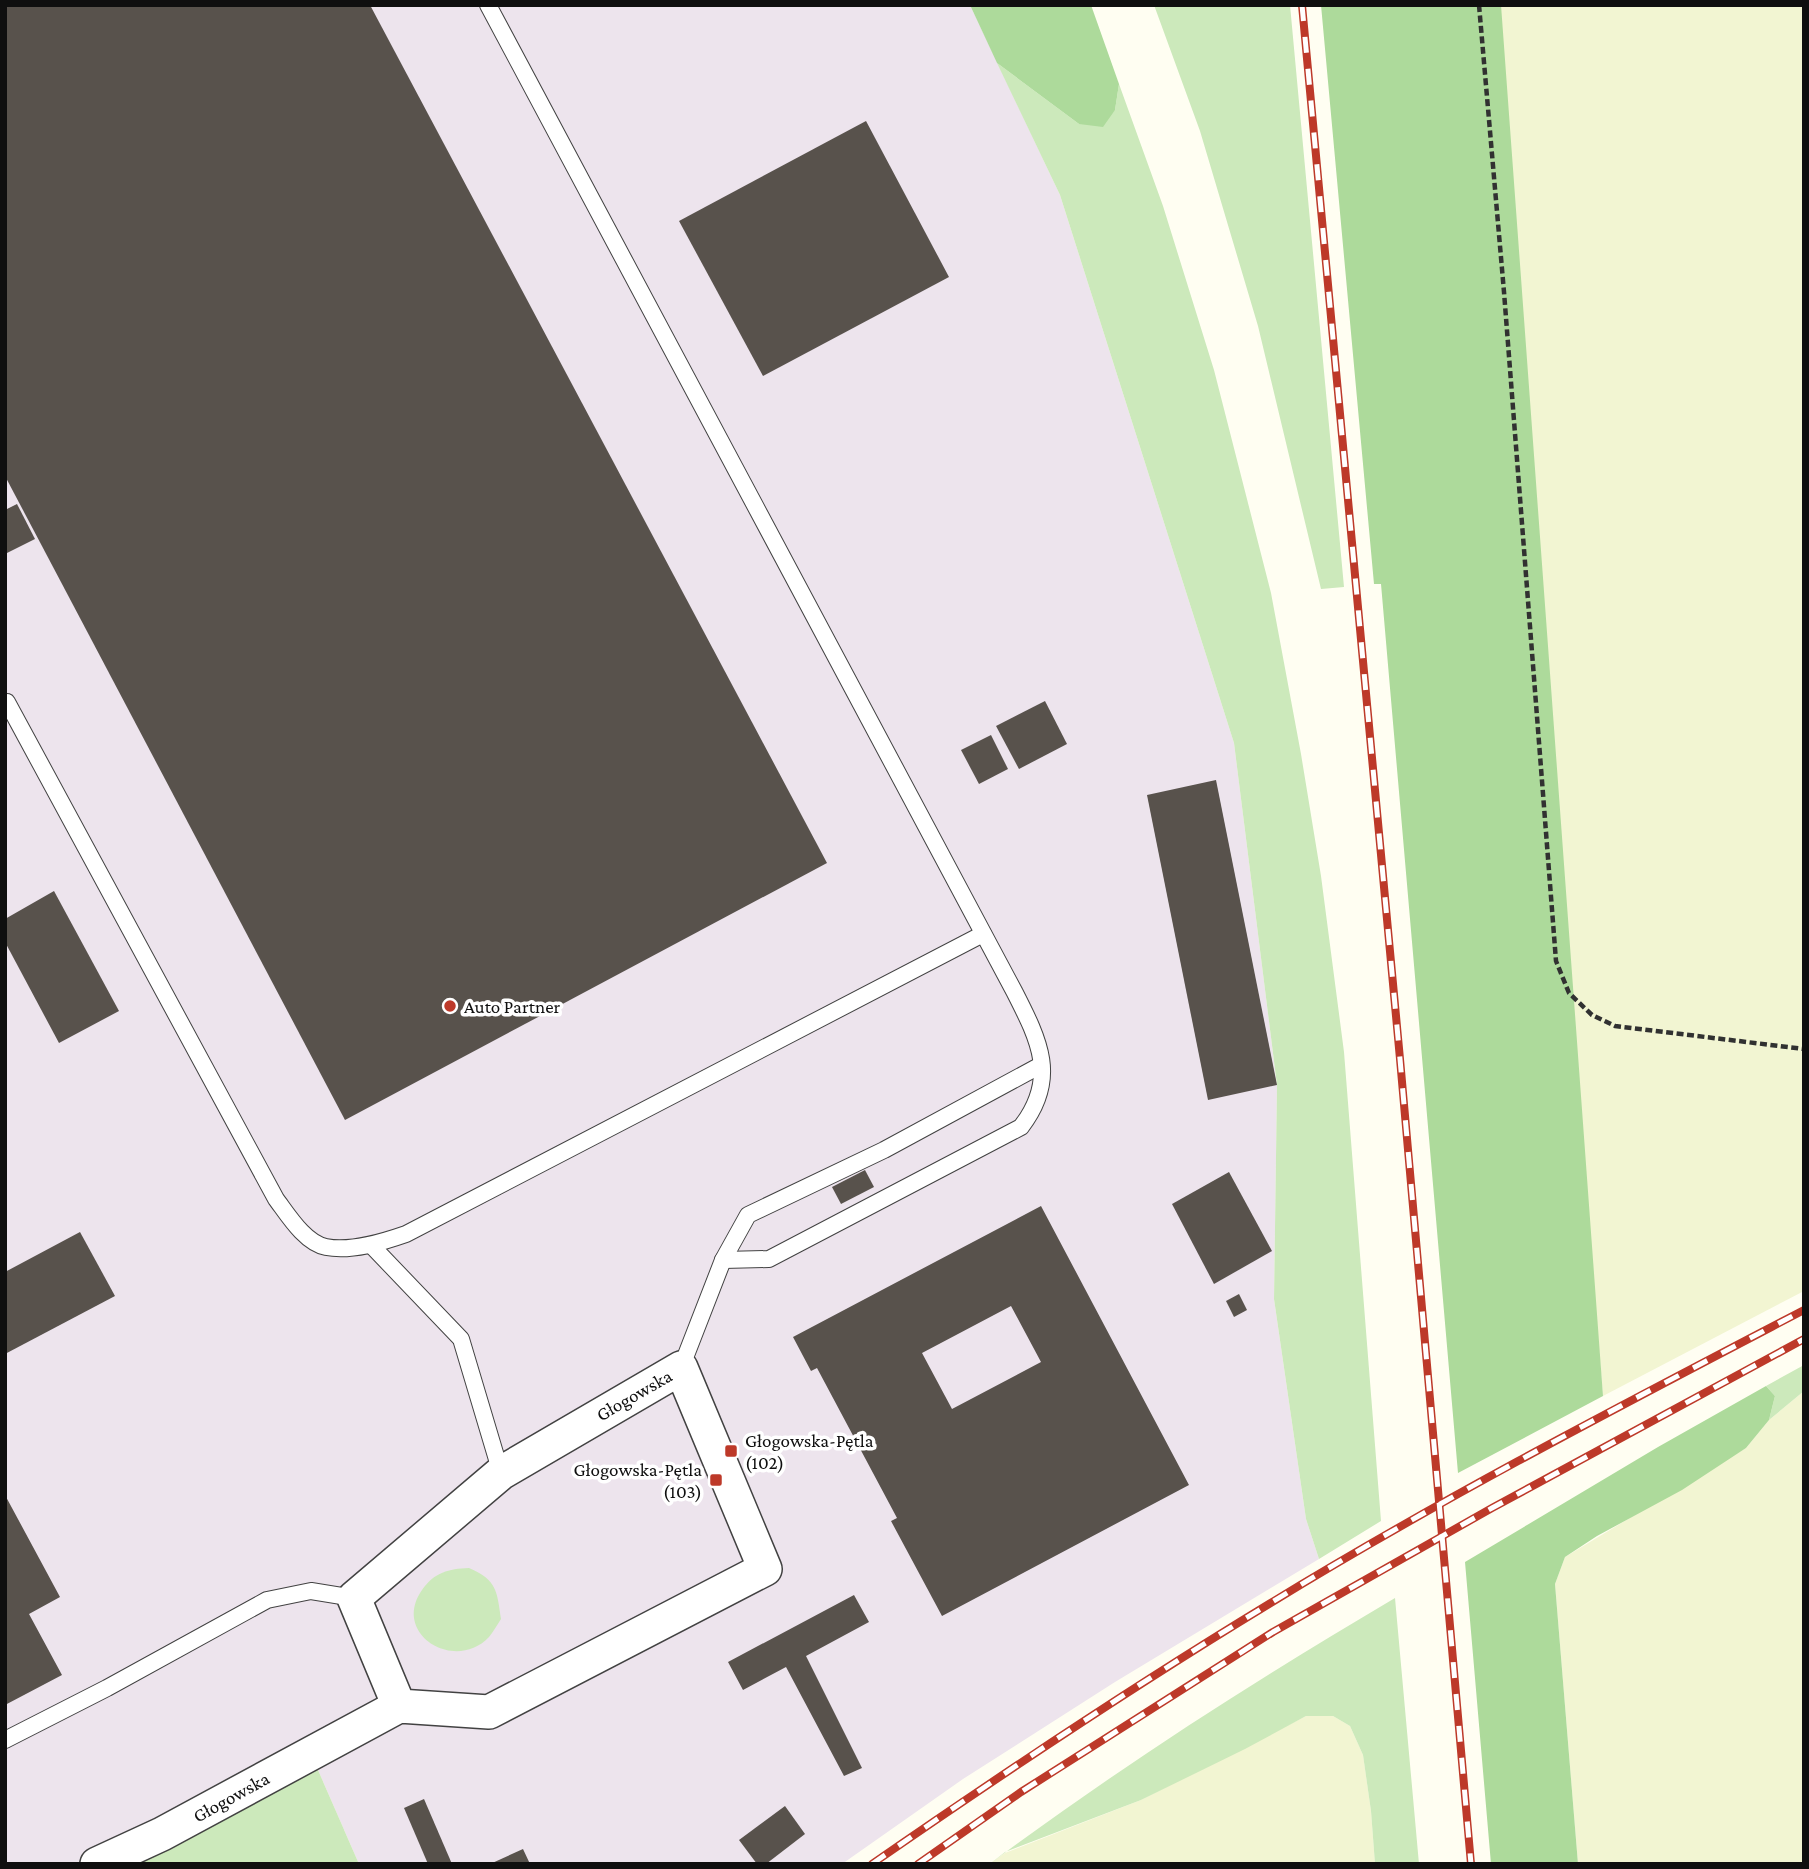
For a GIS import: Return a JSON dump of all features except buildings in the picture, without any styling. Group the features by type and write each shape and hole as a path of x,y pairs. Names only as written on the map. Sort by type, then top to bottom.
{"street":[{"name":"Głogowska","path":"97,1864 162,1835 398,1706 489,1712 765,1569 681,1368 501,1473 354,1598"},
{"path":"354,1598 398,1706"}],"lane":[{"path":"488,5 1033,1028 1040,1049 1041,1089 1038,1101 1021,1127 769,1259 723,1260"},
{"path":"7,702 276,1199 306,1236 325,1248 372,1246 406,1234 983,934"},
{"path":"681,1368 723,1260 748,1215 884,1150 1041,1065"},
{"path":"372,1246 461,1339 501,1473"},
{"path":"5,1740 107,1688 267,1600 311,1591 354,1598"}],"path":[{"path":"1479,5 1556,961 1569,993 1592,1015 1615,1026 1804,1049"}],"shaded area":[{"path":"5,5 970,5 1060,195 1234,743 1277,1085 1274,1299 1306,1519 1319,1559 1115,1682 963,1779 842,1864 359,1864 311,1754 97,1864 5,1864"}],"green space":[{"path":"970,5 1091,5 1119,84 1115,110 1103,127 1079,124 997,63"},
{"path":"1154,5 1290,5 1344,587 1321,589 1258,326 1200,131"},
{"path":"1321,5 1501,5 1603,1396 1458,1473 1381,584 1374,584"},
{"path":"1498,5 1804,5 1804,1291 1603,1396 1569,993"},
{"path":"997,63 1079,124 1115,110 1119,84 1163,206 1214,370 1271,593 1321,876 1344,1052 1381,1521 1319,1559 1306,1519 1274,1299 1277,1085 1234,743 1060,195"},
{"path":"1804,1365 1804,1391 1769,1420 1775,1396 1766,1386"},
{"path":"1766,1386 1775,1396 1769,1420 1746,1448 1682,1490 1597,1536 1565,1557 1555,1584 1578,1864 1491,1864 1465,1562"},
{"path":"1804,1391 1804,1864 1578,1864 1555,1584 1565,1557 1746,1448 1769,1420"},
{"path":"469,1568 485,1577 494,1588 501,1619 489,1637 475,1647 460,1651 445,1650 431,1644 421,1634 415,1621 415,1606 422,1590 437,1575"},
{"path":"1395,1598 1419,1864 1375,1864 1363,1755 1350,1726 1333,1716 1306,1716 1141,1800 1007,1851 1189,1725"},
{"path":"1306,1716 1333,1716 1350,1726 1363,1755 1375,1864 989,1864 1005,1853 1141,1800"},
{"path":"311,1754 359,1864 97,1864"}],"railway":[{"path":"1302,5 1400,1059 1471,1864"},
{"path":"872,1864 1118,1699 1334,1565 1534,1452 1804,1310"},
{"path":"918,1864 1021,1792 1273,1632 1492,1508 1804,1339"}],"place":[{"name":"Auto Partner","path":"450,1006"},
{"name":"Głogowska-Pętla (102)","path":"731,1451"},
{"name":"Głogowska-Pętla (103)","path":"716,1480"}]}
